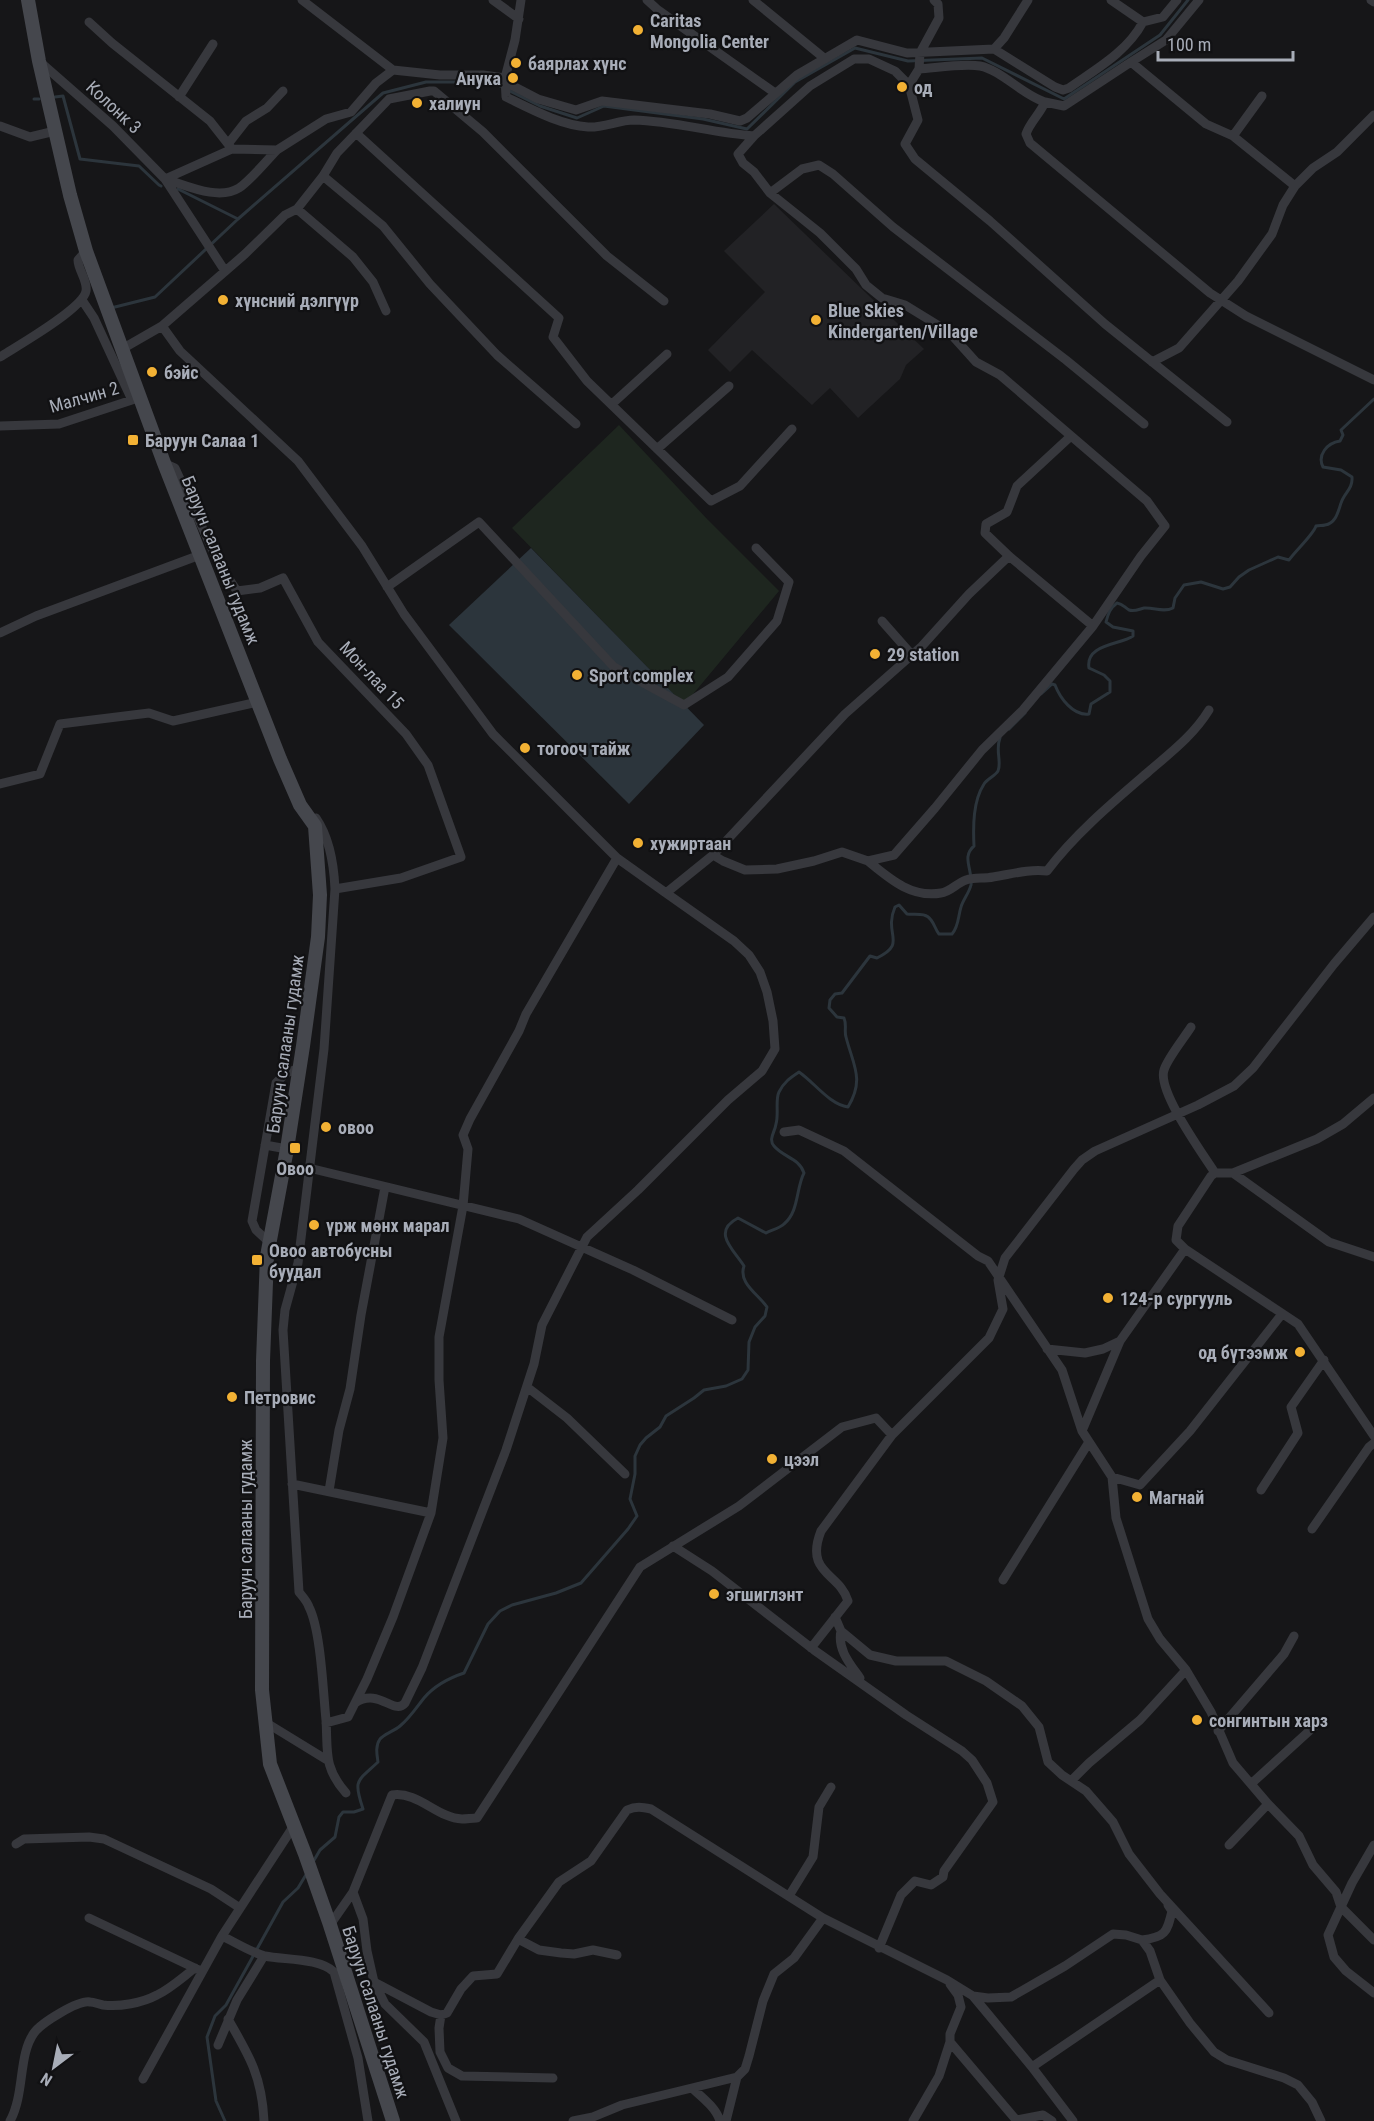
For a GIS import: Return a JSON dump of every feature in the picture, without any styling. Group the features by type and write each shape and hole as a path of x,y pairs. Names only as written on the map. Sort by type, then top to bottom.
{"main road":[{"name":"Баруун салааны гудамж","path":"28,0 55,131 86,251 122,349 137,399 290,782 300,805 315,826 320,895 318,937 300,1068 267,1256 263,1361 262,1690 270,1764 330,1925 393,2121"}],"street":[{"path":"302,0 393,70 440,75 483,75 505,85 513,86 538,99 576,110 602,101 710,114 740,121 747,118 775,93 824,58 857,40 907,53 919,61 981,66 1019,86 1033,98 1064,106 1166,40 1199,0"},
{"path":"493,0 519,19"},
{"path":"521,0 505,85 506,97 546,116 590,127 634,120 685,126 722,134 754,136"},
{"path":"647,0 775,93"},
{"path":"753,0 824,58"},
{"path":"909,85 939,18 938,4 934,0"},
{"path":"919,61 994,49 1005,39 1028,0"},
{"path":"1111,0 1143,22"},
{"path":"994,49 1063,90 1070,88 1118,53 1135,37 1143,22 1163,17 1177,0"},
{"path":"89,22 210,121 230,147"},
{"path":"179,97 213,44"},
{"path":"868,861 894,855 982,750 1023,710 1093,626 1141,556 1165,526 1147,501 1000,375 976,362 949,332 905,305 882,298 866,285 856,269 820,233 770,193 755,173 743,163 738,154 754,136 810,86 855,59 869,59 896,71 909,85 918,120 905,144 915,159 990,221 1105,324 1227,422"},
{"name":"Колонк 3","path":"39,61 112,126 165,179 225,271"},
{"path":"1131,62 1206,124 1233,136 1295,186"},
{"path":"165,179 212,192 239,188 277,150 327,119 351,112 376,82 393,70"},
{"path":"230,147 246,121 267,108 283,91"},
{"path":"122,349 162,326 285,216 297,209 323,176 337,153 389,99 434,91 483,132 607,256 664,301"},
{"path":"1233,136 1262,96"},
{"path":"1045,102 1042,110 1029,125 1026,134 1030,143 1210,293 1246,316 1374,380"},
{"path":"1152,362 1179,348 1222,300 1272,234 1283,205 1295,186 1313,168 1337,152 1374,115"},
{"path":"0,126 30,137 55,131"},
{"path":"356,133 559,318 553,337 587,381 711,501 740,486 792,429"},
{"path":"165,179 230,147 277,150"},
{"path":"770,193 802,169 819,165 833,174 893,227 1066,360 1144,424"},
{"path":"323,176 382,226 430,284 497,355 576,424"},
{"path":"297,209 353,257 373,282 386,311"},
{"path":"0,357 82,300 86,288 78,260 86,251"},
{"path":"82,300 137,399"},
{"path":"162,326 180,351 298,461 362,546 404,614 493,734 617,858 734,941 749,955 760,972 773,1021 775,1049 762,1071 728,1100 638,1190 587,1237 542,1325 527,1387 506,1450 422,1668 405,1703 398,1707 374,1697 355,1703"},
{"path":"612,404 667,354"},
{"path":"657,449 729,386"},
{"name":"Малчин 2","path":"0,426 59,424 137,399"},
{"path":"1071,436 1017,486 1007,512 986,524 985,533 1008,556 1093,626"},
{"name":"Мон-лаа 15","path":"164,464 175,468 219,564 237,591 260,588 283,578 318,642 406,734 428,765 461,857 401,878 335,889"},
{"path":"387,587 479,522 614,667 684,705 728,677 777,621 789,582 756,548"},
{"path":"0,633 36,616 200,555"},
{"path":"666,893 713,855 845,714 912,655 1008,556"},
{"path":"882,621 912,655"},
{"path":"0,784 40,774 60,724 149,713 173,721 258,702"},
{"path":"713,855 746,870 777,869 842,852 868,861 906,890 942,893 965,880 1034,870 1047,871 1061,853 1127,790 1198,729 1209,710"},
{"path":"290,782 323,828 335,889 325,1039 298,1263 285,1310 283,1330 298,1592 309,1606 316,1628 326,1723 327,1760 346,1793"},
{"path":"326,1723 348,1717 355,1703 401,1597 430,1513 442,1437 439,1338 463,1206 468,1149 463,1135 532,1003 617,858"},
{"path":"811,1648 848,1601 846,1594 826,1574 819,1560 815,1545 821,1531 892,1435 989,1338 1003,1309 998,1280 1005,1258 1044,1205 1082,1160 1095,1151 1178,1115 1234,1086 1253,1068 1334,964 1374,917"},
{"path":"1191,1027 1164,1070 1163,1079 1178,1115 1215,1173"},
{"path":"270,1242 254,1227 252,1221 265,1145 276,1083 286,1073 300,1068"},
{"path":"1374,1098 1343,1124 1317,1139 1233,1173 1215,1173 1178,1226 1176,1240 1185,1249 1298,1324 1374,1436"},
{"path":"784,1132 799,1130 844,1151 988,1261 998,1280 1062,1370 1082,1431 1112,1478 1116,1518 1148,1619 1160,1639 1186,1670 1211,1712 1233,1763 1299,1836 1313,1865 1335,1892 1341,1907 1374,1940"},
{"path":"265,1145 287,1149"},
{"path":"309,1168 519,1219 583,1246 732,1320"},
{"path":"1233,1173 1329,1242 1374,1257"},
{"path":"328,1491 339,1430 350,1389 385,1187"},
{"path":"1082,1431 1120,1341 1185,1249"},
{"path":"1112,1478 1140,1485 1190,1431 1282,1314"},
{"path":"1047,1349 1085,1353 1103,1349 1120,1341"},
{"path":"1261,1490 1298,1433 1291,1407 1324,1360"},
{"path":"527,1387 567,1418 625,1474"},
{"path":"330,1925 353,1892 392,1795 410,1796 461,1819 477,1818 640,1567 739,1506 842,1427 876,1418 892,1435"},
{"path":"1003,1580 1089,1442"},
{"path":"1312,1529 1374,1443"},
{"path":"292,1484 430,1513"},
{"path":"673,1546 712,1571 811,1648 967,1755 987,1782 993,1802 944,1871 943,1877 931,1885 915,1881 906,1888 879,1948"},
{"path":"835,1617 841,1631 870,1655 896,1661 946,1661 986,1681 1022,1706 1039,1727 1048,1762 1062,1775 1086,1791 1113,1822 1129,1854 1172,1911 1168,1928 1159,1938 1142,1940 1113,1934 1065,1966 1011,1997 973,1996"},
{"path":"841,1631 839,1640 845,1656 863,1683"},
{"path":"1218,1731 1284,1654 1294,1636"},
{"path":"1072,1780 1140,1720 1186,1670"},
{"path":"265,1722 327,1760"},
{"path":"1252,1783 1318,1723"},
{"path":"789,1896 813,1857 819,1807 831,1787"},
{"path":"1229,1845 1268,1804"},
{"path":"374,1982 441,2015 447,2013 461,1989 473,1976 497,1974 518,1939 559,1882 591,1861 627,1810 634,1807 651,1809 823,1918 947,1980 973,1996 1073,2121"},
{"path":"143,2079 198,1970 293,1827"},
{"path":"16,1844 24,1839 81,1837 104,1839 212,1889 240,1908"},
{"path":"1374,1845 1328,1935 1334,1957 1374,1993"},
{"path":"353,1892 363,1919 374,1982 385,2004 424,2042 457,2120"},
{"path":"1160,1894 1269,2013"},
{"path":"89,1918 198,1970"},
{"path":"726,2121 737,2077 745,2068 763,2001 774,1974 794,1958 823,1918"},
{"path":"222,1936 264,1956 316,1963 329,1967 334,1972 358,2058 368,2121"},
{"path":"518,1939 539,1950 573,1954 593,1950 617,1954"},
{"path":"1142,1940 1150,1952 1160,1980 1190,2023 1214,2052 1227,2060 1284,2078 1298,2085 1312,2102 1321,2121"},
{"path":"218,2045 237,2000 264,1956"},
{"path":"10,2121 17,2107 27,2050 33,2034 40,2026 80,2003 90,2001 100,2005 116,2006 158,1995 198,1970"},
{"path":"913,2121 939,2076 950,2042 950,2034 961,2007 958,1995 947,1980"},
{"path":"1032,2067 1160,1980"},
{"path":"441,2015 440,2052 448,2068 462,2076 553,2078"},
{"path":"228,2019 257,2074 264,2121"},
{"path":"950,2042 1017,2121 1042,2115 1052,2121"},
{"path":"573,2121 737,2077"},
{"path":"693,2089 709,2104 720,2121"},
{"path":"615,2108 615,2121"}],"shaded area":[{"name":"Blue Skies Kindergarten/Village","path":"774,204 924,349 906,365 900,379 858,418 830,388 812,405 752,350 730,372 708,350 765,292 724,251"},
{"path":"619,425 708,520 779,591 684,705 512,528"},
{"name":"Sport complex","path":"531,548 704,725 629,804 449,625"}],"waterway":[{"path":"111,308 155,297 238,219 383,93 426,82 476,82 498,85 540,106 577,118 604,106 703,119 747,129 795,82 855,48 908,61 982,58 1064,99 1160,35 1188,0"},
{"path":"55,97 63,96 80,159 139,166 161,186"},
{"path":"34,99 39,99"},
{"path":"178,189 238,219"},
{"path":"1041,694 1052,684 1055,685 1060,695 1073,709 1089,714 1091,704 1110,692 1110,681 1104,675 1089,668 1092,654 1105,646 1133,636 1133,631 1113,627 1106,622 1110,611 1117,603 1131,611 1144,608 1162,610 1173,608 1175,598 1184,585 1201,582 1223,589 1230,587 1249,570 1278,557 1289,560 1312,534 1316,526 1332,522 1351,485 1352,477 1341,470 1323,467 1322,454 1331,444 1340,441 1343,435 1341,430 1374,399"},
{"path":"1009,729 1025,713"},
{"path":"313,1862 320,1850 335,1837 339,1817 343,1812 363,1809 358,1786 361,1778 378,1762 377,1748 380,1739 404,1723 433,1689 464,1673 488,1624 500,1611 581,1583 628,1529 637,1516 630,1499 635,1474 635,1456 646,1438 660,1427 666,1416 704,1390 726,1386 742,1379 748,1370 749,1342 755,1327 765,1316 767,1307 746,1283 744,1266 725,1235 730,1223 738,1218 766,1233 784,1224 795,1207 804,1173 795,1161 778,1150 772,1143 777,1120 779,1092 788,1080 799,1072 828,1098 848,1107 856,1088 856,1072 845,1035 844,1018 837,1017 829,1008 830,1000 835,994 842,993 870,956 877,958 891,948 893,943 891,925 895,907 899,905 907,914 929,917 939,934 952,934 954,931 962,904 971,885 968,855 974,846 976,806 984,784 998,771 1000,738"},
{"path":"225,2121 216,2101 207,2037 215,2016 226,2005 283,1902 298,1888 307,1873"}],"place":[{"name":"Caritas Mongolia Center","path":"638,30"},
{"name":"баярлах хүнс","path":"516,63"},
{"name":"Анука","path":"513,78"},
{"name":"од","path":"902,87"},
{"name":"халиун","path":"417,103"},
{"name":"хүнсний дэлгүүр","path":"223,300"},
{"name":"Blue Skies Kindergarten/Village","path":"816,320"},
{"name":"бэйс","path":"152,372"},
{"name":"Баруун Салаа 1","path":"133,440"},
{"name":"29 station","path":"875,654"},
{"name":"Sport complex","path":"577,675"},
{"name":"тогооч тайж","path":"525,748"},
{"name":"хужиртаан","path":"638,843"},
{"name":"овоо","path":"326,1127"},
{"name":"Овоо","path":"295,1148"},
{"name":"үрж мөнх марал","path":"314,1225"},
{"name":"Овоо автобусны буудал","path":"257,1260"},
{"name":"124-р сургууль","path":"1108,1298"},
{"name":"од бүтээмж","path":"1300,1352"},
{"name":"Петровис","path":"232,1397"},
{"name":"цээл","path":"772,1459"},
{"name":"Магнай","path":"1137,1497"},
{"name":"эгшиглэнт","path":"714,1594"},
{"name":"сонгинтын харз","path":"1197,1720"}]}
